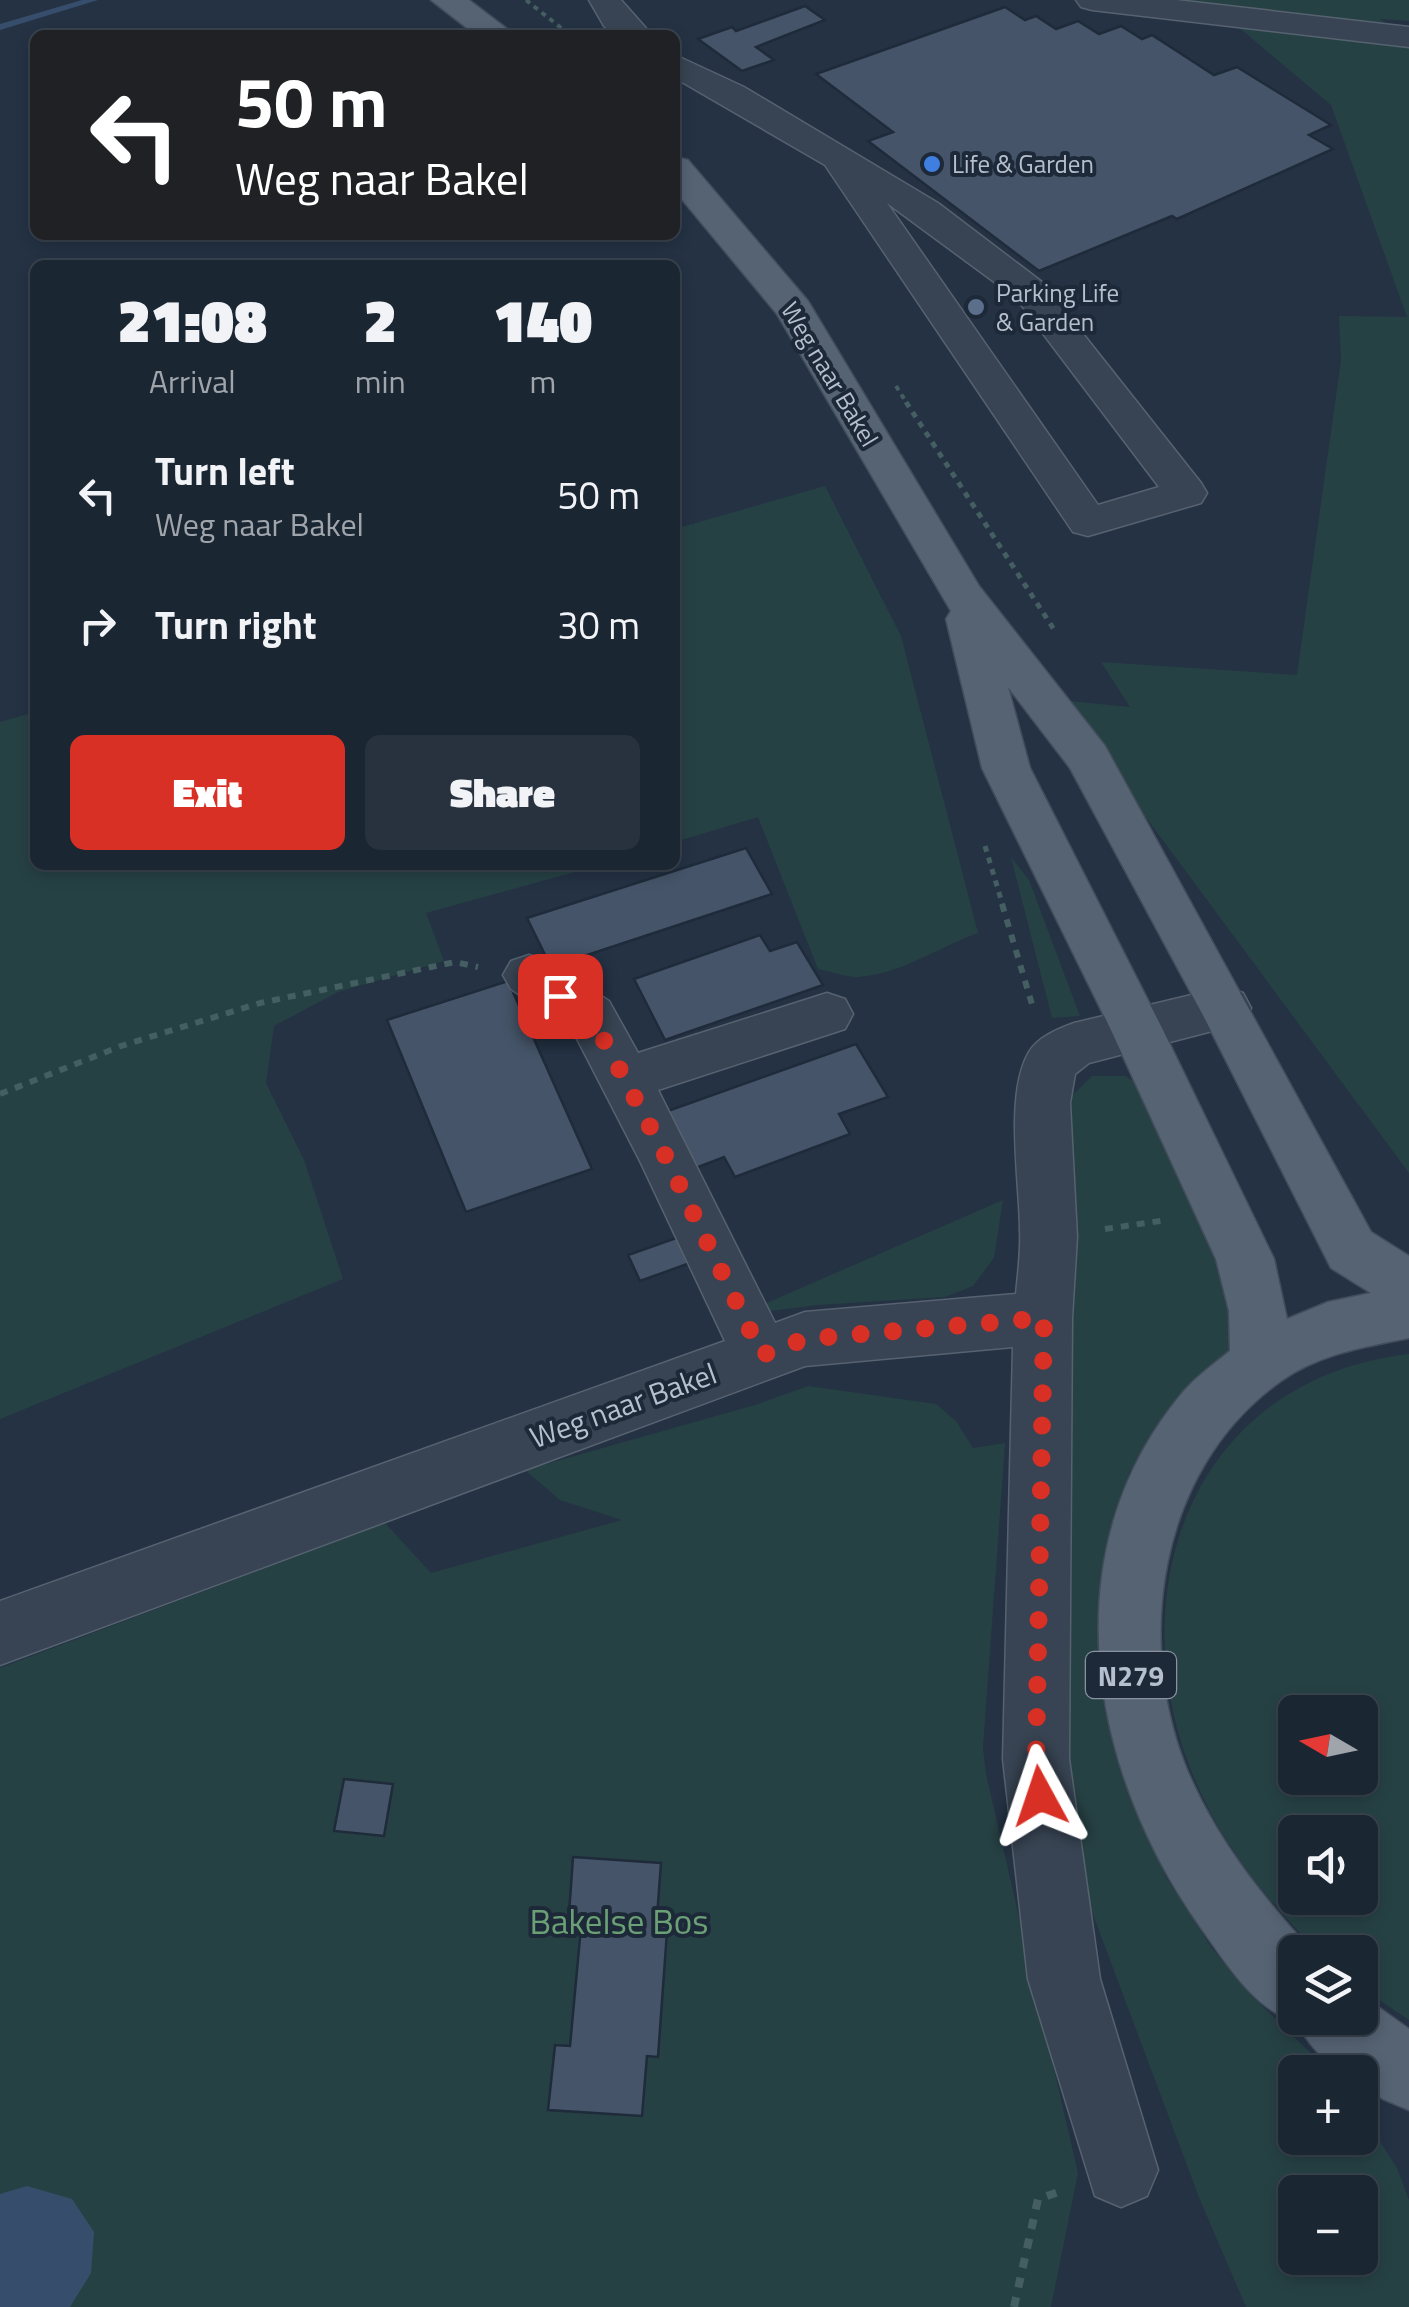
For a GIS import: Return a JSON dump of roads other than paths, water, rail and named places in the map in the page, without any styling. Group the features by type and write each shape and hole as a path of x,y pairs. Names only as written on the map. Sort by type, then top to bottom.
{"main road":[{"path":"447,0 491,30"},
{"path":"489,0 529,30"},
{"name":"Weg naar Bakel","path":"680,174 794,309 963,596 1088,758 1351,1250 1409,1287"},
{"name":"Weg naar Bakel","path":"963,596 1006,768 1245,1259 1258,1311 1260,1362"},
{"name":"N279","path":"1278,1967 1233,1918 1173,1820 1150,1762 1136,1707 1128,1643 1129,1583 1139,1530 1155,1486 1187,1431 1218,1396 1260,1362 1334,1326 1409,1312"},
{"path":"1353,2035 1405,2078"}],"street":[{"path":"605,0 616,19 629,30"},
{"path":"1092,0 1409,36"},
{"path":"680,68 836,156 925,211 1029,290 1186,493 1088,522 836,156"},
{"path":"529,975 591,1016 762,1355"},
{"path":"1121,2170 1064,1979 1036,1759 1049,1237 1043,1103 1050,1063 1074,1045 1225,1008"},
{"path":"625,1079 828,1014"},
{"name":"Weg naar Bakel","path":"0,1633 805,1339 1044,1318"}],"water":[{"path":"27,2186 72,2199 94,2232 91,2273 70,2307 0,2307 0,2194"}],"waterway":[{"path":"0,27 93,0"}],"place":[{"name":"Life & Garden","path":"932,164"},
{"name":"Parking Life & Garden","path":"976,307"}],"park label":[{"name":"Bakelse Bos","path":"619,1921"}]}
